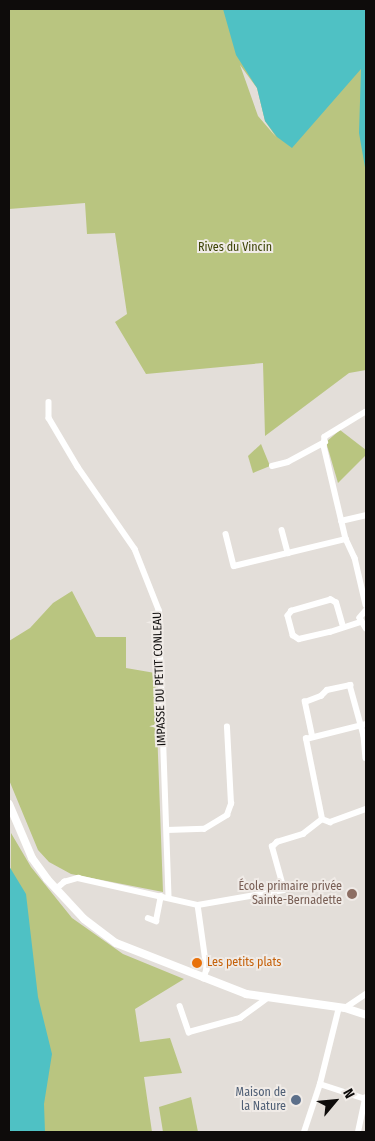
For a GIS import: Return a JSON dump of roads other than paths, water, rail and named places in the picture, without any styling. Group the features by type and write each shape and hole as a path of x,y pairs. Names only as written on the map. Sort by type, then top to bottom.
{"street":[{"name":"IMPASSE DU PETIT CONLEAU","path":"49,402 48,418 78,467 135,550 159,610 169,898"},
{"path":"366,412 326,437 325,442 346,539 355,558 366,605"},
{"path":"272,466 288,462 325,442"},
{"path":"342,521 366,515"},
{"path":"282,530 288,553"},
{"path":"226,534 234,566 346,539"},
{"path":"343,627 336,603 331,600 292,611 288,616 293,635 299,639 343,627 360,622 366,611"},
{"path":"360,622 366,628"},
{"path":"312,736 305,702 321,696 327,690 348,684 351,686 364,724 366,758"},
{"path":"322,819 306,743 312,736 364,724"},
{"path":"167,830 204,829 228,815 230,804 227,727"},
{"path":"9,804 32,858 56,889 84,919 111,940 204,979 266,999 342,1008 366,1015"},
{"path":"322,819 330,822 366,809"},
{"path":"56,889 64,882 78,878 198,905 284,890 272,847 277,842 303,834 322,819"},
{"path":"148,918 156,921 161,896"},
{"path":"198,905 207,969 204,979"},
{"path":"304,1132 342,1008 366,994"},
{"path":"180,1006 189,1032 240,1018 266,999"},
{"path":"320,1084 366,1098 358,1132"}],"water":[{"path":"223,9 366,9 366,173 359,133 361,69 292,148 277,137 265,121 257,88 236,55"},
{"path":"9,866 26,894 38,997 52,1054 44,1104 45,1132 9,1132"}],"place":[{"name":"École primaire privée Sainte-Bernadette","path":"352,894"},
{"name":"Les petits plats","path":"197,963"},
{"name":"Maison de la Nature","path":"296,1100"}],"park label":[{"name":"Rives du Vincin","path":"235,248"}]}
